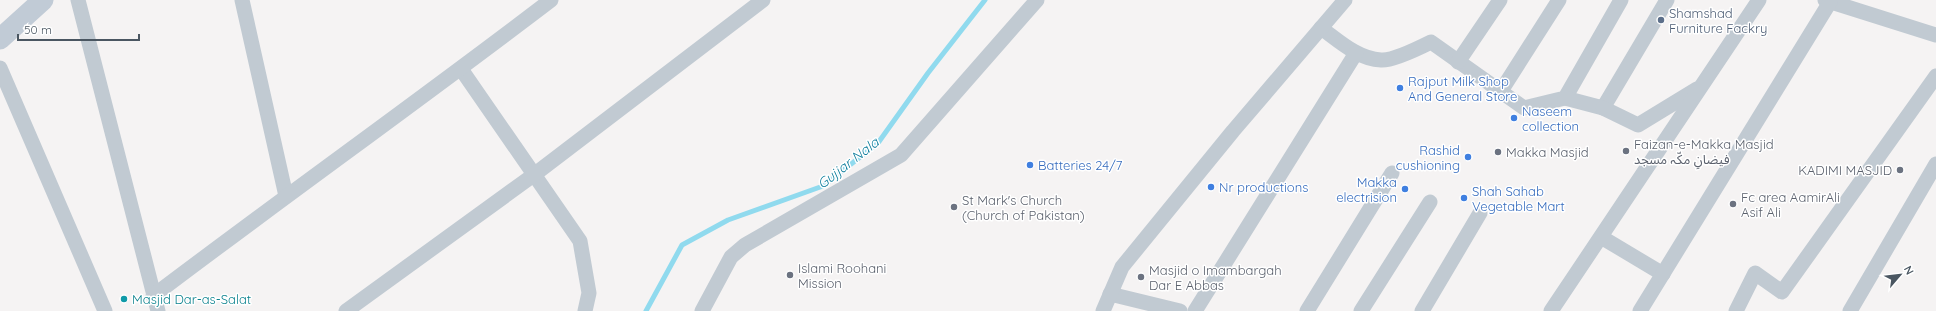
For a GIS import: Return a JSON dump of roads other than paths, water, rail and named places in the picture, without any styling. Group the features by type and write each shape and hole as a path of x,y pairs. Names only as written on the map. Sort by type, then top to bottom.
{"street":[{"path":"0,39 43,0"},
{"path":"78,0 158,311"},
{"path":"242,0 286,196"},
{"path":"153,296 286,196 461,69 551,0"},
{"path":"346,311 534,174 763,0"},
{"path":"702,311 731,257 745,245 901,156 1037,0"},
{"path":"1103,311 1122,267 1233,131 1345,0"},
{"path":"1458,62 1500,0"},
{"path":"1501,91 1560,0"},
{"path":"1565,98 1621,0"},
{"path":"1603,108 1667,0"},
{"path":"1551,311 1759,0"},
{"path":"1640,311 1828,1 1936,35"},
{"path":"1321,28 1356,53 1382,60 1411,52 1432,42 1524,108 1565,98 1603,108 1638,125 1702,86"},
{"path":"1195,311 1356,53"},
{"path":"0,68 104,311"},
{"path":"461,69 580,241 590,292 585,311"},
{"path":"1736,311 1755,273 1782,292 1936,76"},
{"path":"1850,311 1936,164"},
{"path":"1307,311 1392,173"},
{"path":"1361,311 1430,202"},
{"path":"1422,311 1480,213"},
{"path":"1601,237 1663,274"},
{"path":"1110,294 1180,311"}],"waterway":[{"name":"Gujjar Nala","path":"646,311 682,245 728,220 823,186 878,143 928,73 985,0"}],"place":[{"name":"Shamshad Furniture Fackry","path":"1661,20"},
{"name":"Rajput Milk Shop And General Store","path":"1400,88"},
{"name":"Naseem collection","path":"1514,118"},
{"name":"Faizan-e-Makka Masjid فیضانِ مکّہ مسجد","path":"1626,151"},
{"name":"Makka Masjid","path":"1498,152"},
{"name":"Rashid cushioning","path":"1468,157"},
{"name":"Batteries 24/7","path":"1030,165"},
{"name":"KADIMI MASJID","path":"1900,170"},
{"name":"Nr productions","path":"1211,187"},
{"name":"Makka electrision","path":"1405,189"},
{"name":"Shah Sahab Vegetable Mart","path":"1464,198"},
{"name":"Fc area AamirAli Asif Ali","path":"1733,204"},
{"name":"St Mark's Church (Church of Pakistan)","path":"954,207"},
{"name":"Islami Roohani Mission","path":"790,275"},
{"name":"Masjid o Imambargah Dar E Abbas","path":"1141,277"},
{"name":"Masjid Dar-as-Salat","path":"124,299"}]}
